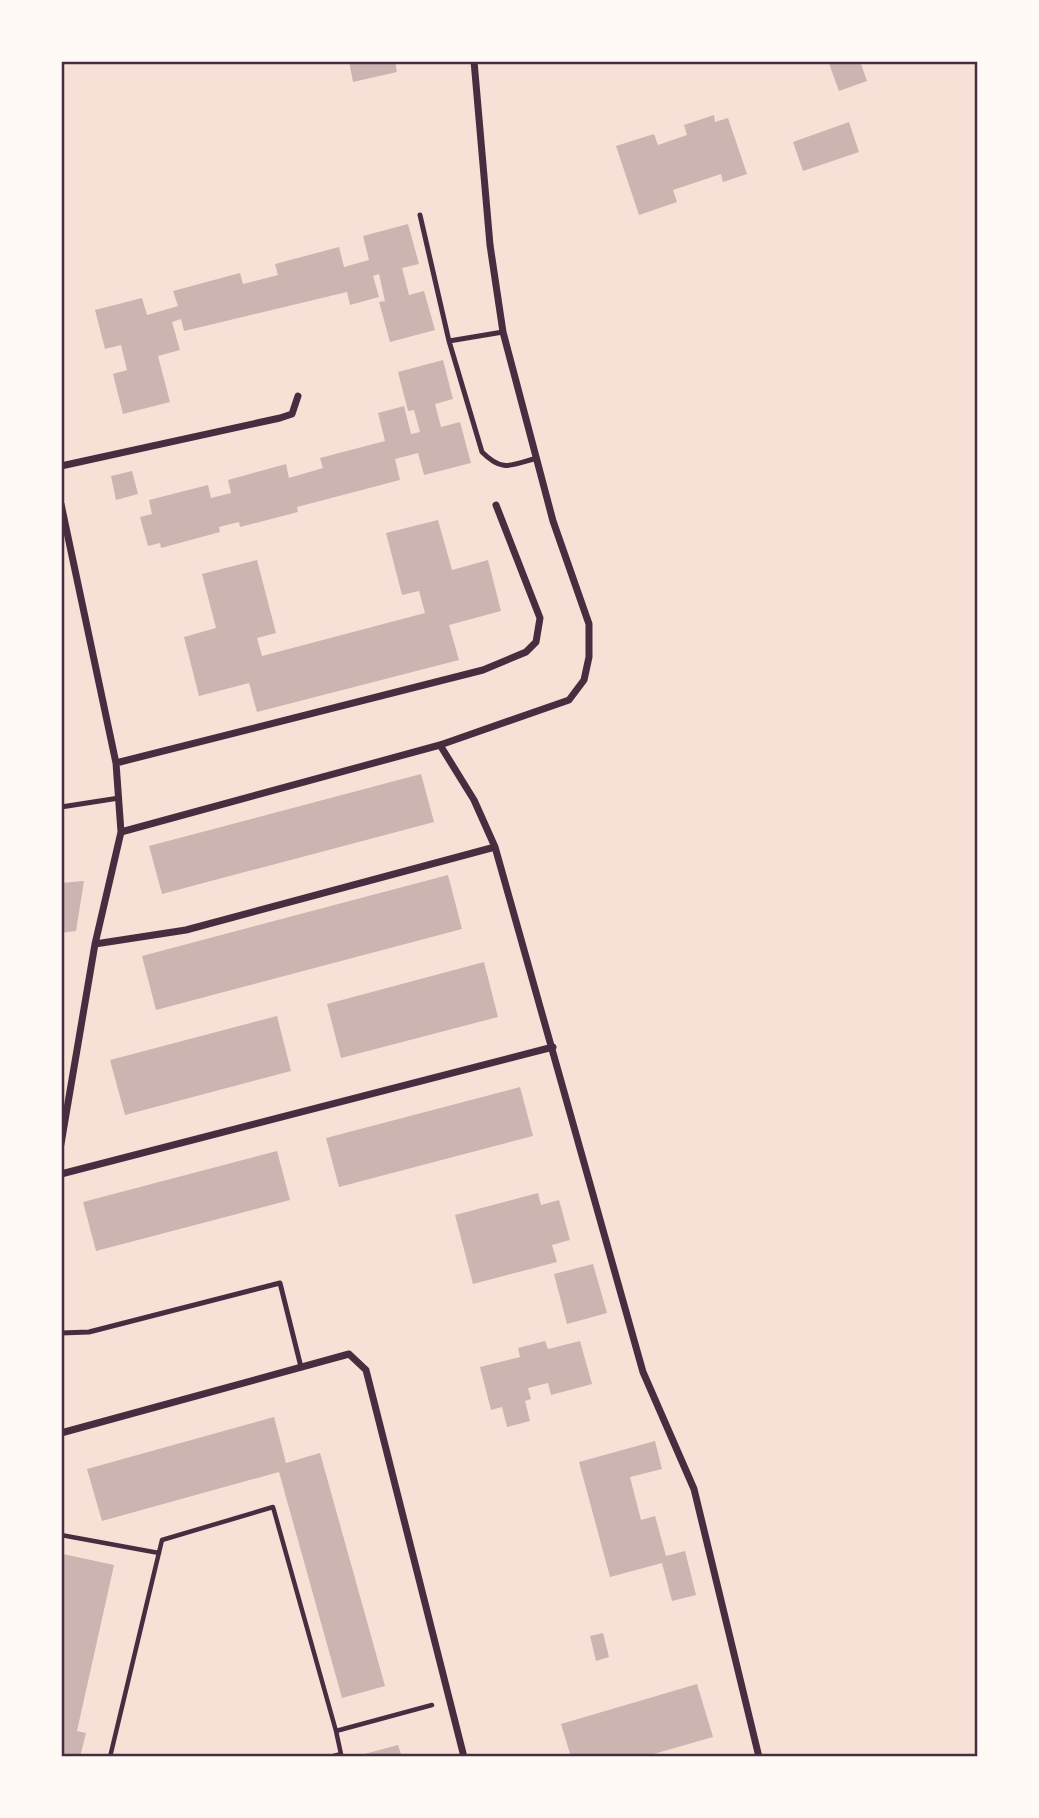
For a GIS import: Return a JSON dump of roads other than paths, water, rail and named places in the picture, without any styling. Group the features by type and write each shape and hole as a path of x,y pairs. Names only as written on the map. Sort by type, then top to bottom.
{"street":[{"path":"121,832 440,745 569,700 584,680 589,657 589,624 553,521 503,332 490,245 474,61"},
{"path":"61,466 280,418 292,414 298,396"},
{"path":"61,504 116,763 121,832 95,944 61,1144"},
{"path":"116,763 483,670 526,652 536,642 540,618 496,505"},
{"path":"440,745 474,800 495,847 643,1372 694,1489 758,1757"},
{"path":"95,944 186,930 495,847"},
{"path":"61,1174 552,1047"},
{"path":"61,1433 349,1354 366,1370 464,1757"}],"lane":[{"path":"419,215 449,341 482,452 495,465 503,467 537,458"},
{"path":"449,341 503,332"},
{"path":"61,807 119,798"},
{"path":"61,1333 89,1332 280,1283 301,1367"}]}
